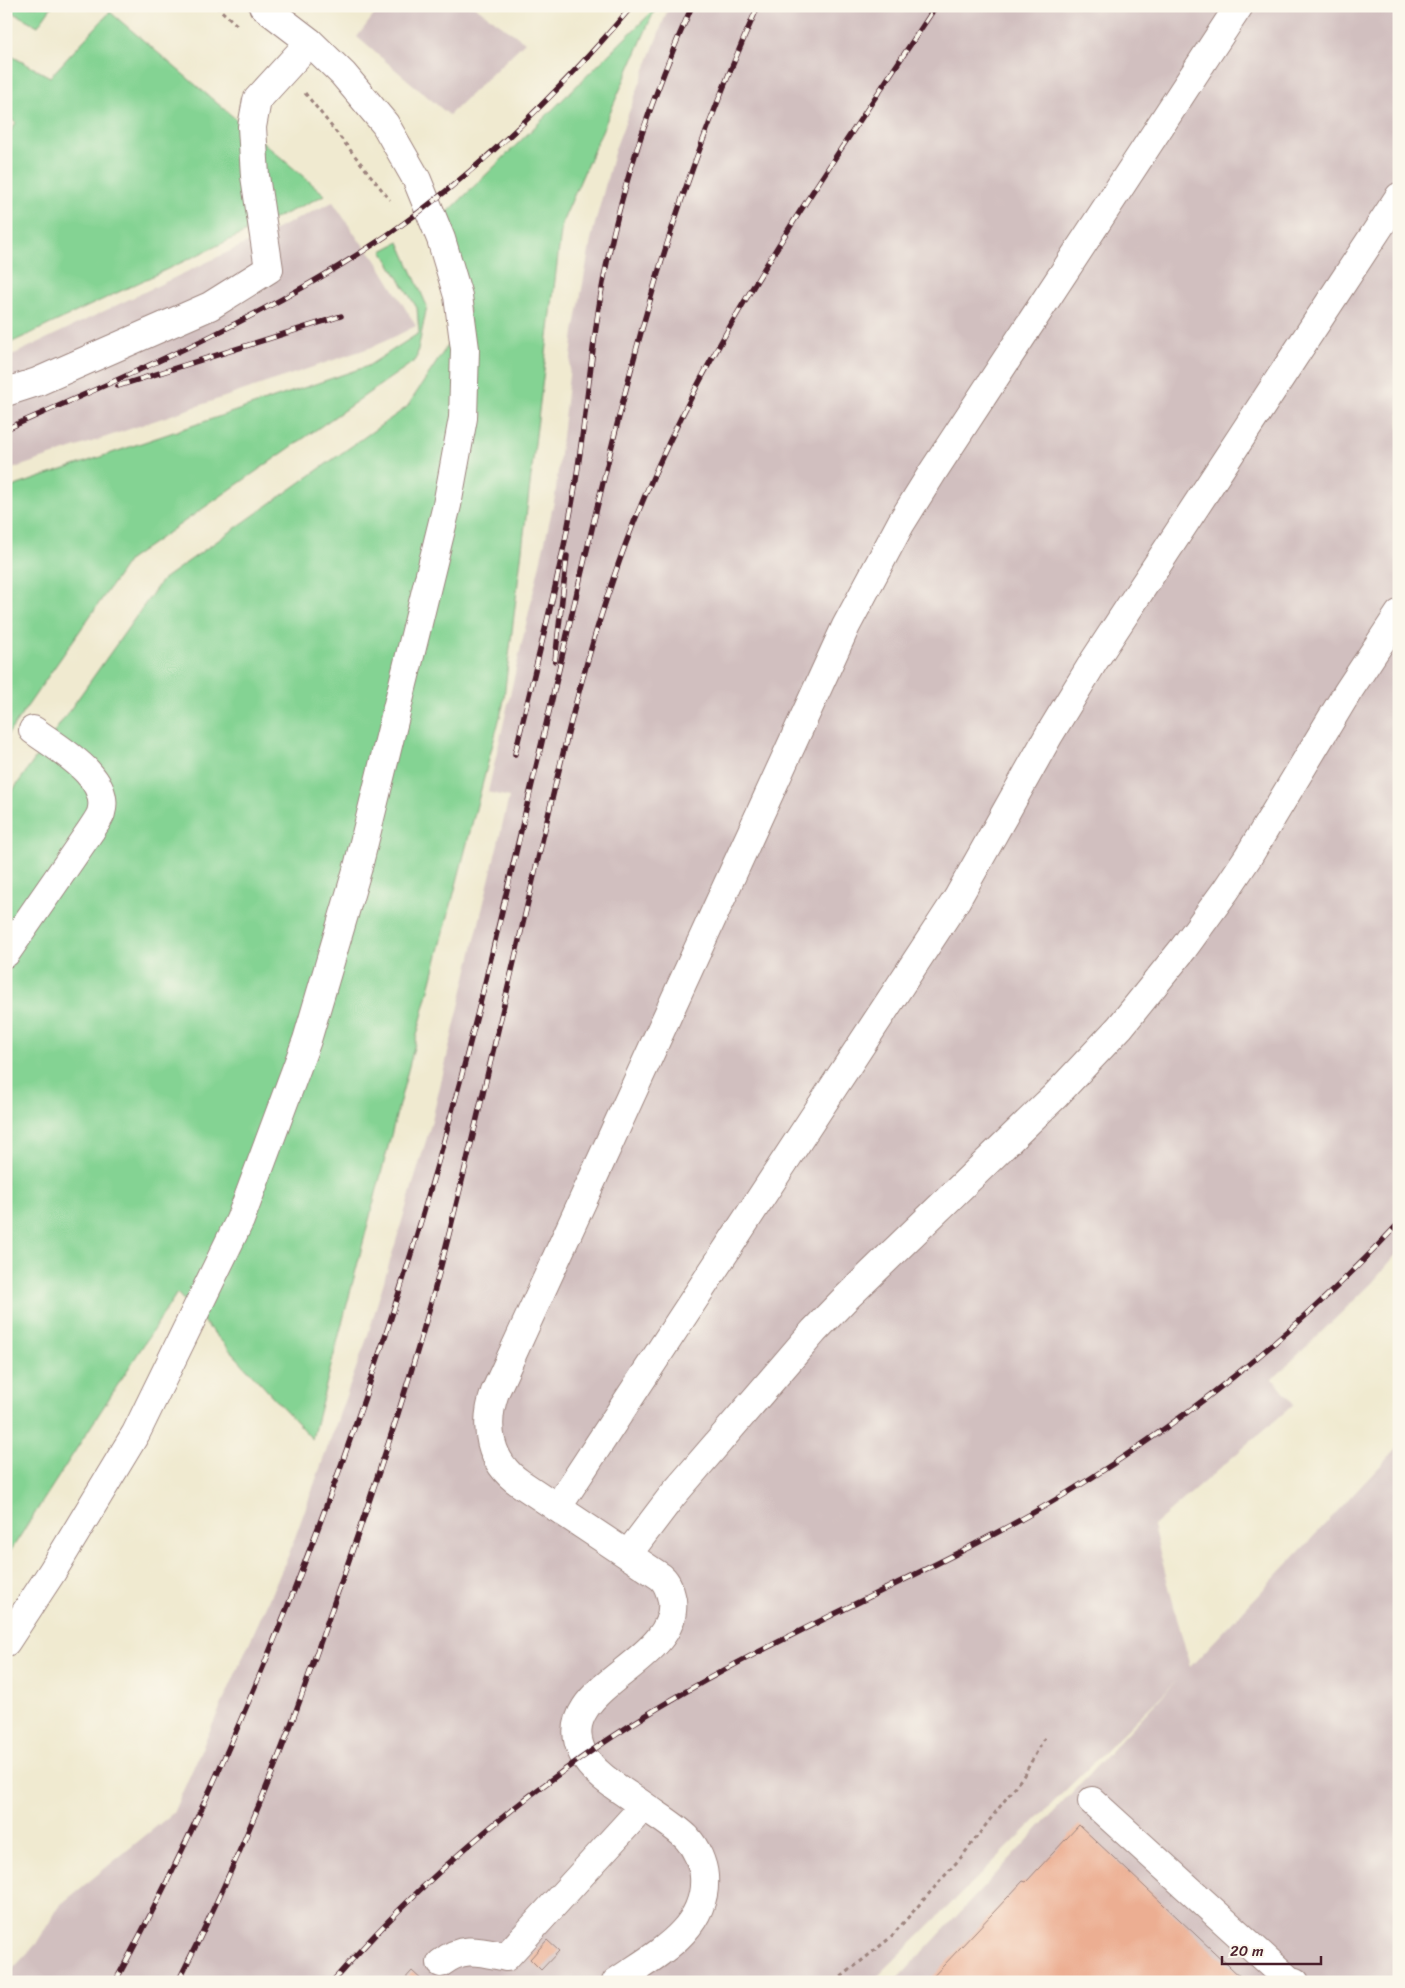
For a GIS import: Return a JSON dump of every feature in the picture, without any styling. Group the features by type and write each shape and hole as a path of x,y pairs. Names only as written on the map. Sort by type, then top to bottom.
{"street":[{"path":"6,1642 52,1572 136,1433 240,1220 307,1040 358,866 447,505 463,418 465,349 458,296 441,239 417,180 385,124 343,74 310,42 263,6"},
{"path":"616,1982 684,1932 698,1912 702,1900 704,1872 695,1848 679,1831 598,1772 584,1756 578,1734 583,1712 590,1701 608,1683 660,1639 668,1627 671,1616 671,1595 667,1583 661,1577 509,1476 496,1457 491,1444 489,1414 495,1392 846,626 872,574 934,470 1239,6"},
{"path":"6,392 37,382 210,306 269,269 255,176 252,127 257,100 310,42"},
{"path":"557,1508 957,899 1088,669 1399,198"},
{"path":"628,1554 672,1496 814,1331 1035,1116 1120,1027 1183,949 1226,890 1347,693 1399,614"},
{"path":"6,953 101,813 102,795 91,774 33,730"},
{"path":"1092,1801 1289,1980 1295,1982"},
{"path":"441,1963 454,1954 474,1950 506,1957 644,1806"}],"path":[{"path":"216,6 244,31"},
{"path":"286,69 394,206"},
{"path":"835,1982 890,1938 963,1855 1024,1775 1045,1737"}],"shaded area":[{"path":"381,6 474,6 525,42 449,115 357,37"},
{"path":"669,6 1399,6 1399,1251 1372,1283 1273,1379 1294,1404 1153,1526 1190,1667 1399,1446 1399,1982 895,1982 1176,1681 872,1982 6,1982 6,1976 36,1944 60,1905 173,1813 289,1554 367,1338 431,1124 509,797 488,792 555,497 574,332 592,235 615,149"},
{"path":"333,202 358,239 374,257 416,326 375,346 6,471 6,358"}],"green space":[{"path":"6,6 52,6 38,26 6,9"},
{"path":"655,9 562,223 503,705 312,1439 177,1293 6,1558 6,800 162,580 407,407 469,313 445,215"},
{"path":"110,12 325,195 6,345 6,137 16,123 6,116 6,53 50,77"},
{"path":"399,242 427,306 416,360 129,560 6,737 6,489 368,366 419,333 417,308 382,251"}],"building":[{"path":"1079,1825 1246,1982 928,1982 1023,1881 1026,1882"},
{"path":"547,1940 559,1951 541,1970 530,1959"},
{"path":"412,1971 424,1982 402,1982"}],"railway":[{"path":"6,429 152,364 248,317 295,292 386,236 421,211 486,158 576,70 632,6"},
{"path":"515,754 568,526 608,257 637,147 663,76 692,6"},
{"path":"115,1982 195,1823 266,1660 331,1494 389,1326 440,1155 463,1069 629,377 647,311 683,195 726,81 758,6"},
{"path":"178,1982 223,1888 277,1760 303,1692 370,1500 398,1413 437,1282 576,702 599,622 626,543 656,471 689,401 726,333 807,201 936,6"},
{"path":"118,386 341,316"},
{"path":"555,661 567,556"},
{"path":"332,1982 420,1890 517,1806 568,1768 674,1698 775,1644 1001,1531 1088,1480 1172,1424 1252,1362 1328,1295 1399,1223"}]}
